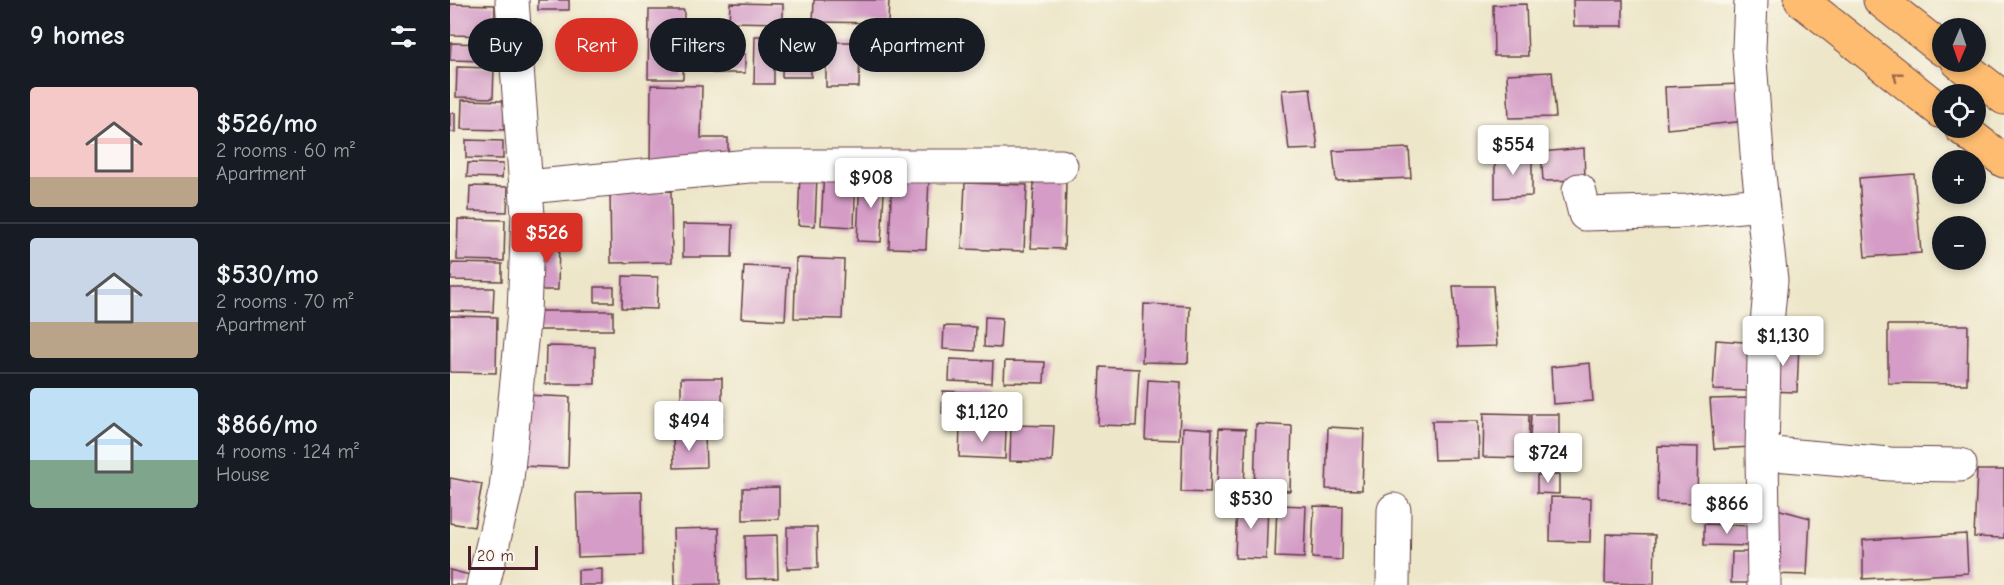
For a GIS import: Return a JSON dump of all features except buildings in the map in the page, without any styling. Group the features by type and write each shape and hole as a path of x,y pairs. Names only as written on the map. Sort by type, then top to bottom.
{"highway":[{"path":"1801,0 1932,104"},
{"path":"1880,0 1932,41"},
{"path":"1971,72 2004,98"},
{"path":"1974,138 2004,161"}],"street":[{"path":"483,585 506,489 524,312 527,187 512,0"},
{"path":"1751,0 1749,48 1771,280 1764,357 1762,453 1764,585"},
{"path":"527,187 749,166 1061,166"},
{"path":"1579,190 1585,214 1688,211 1762,204"},
{"path":"1762,453 1890,464 1960,465"},
{"path":"1393,585 1394,510"}]}
